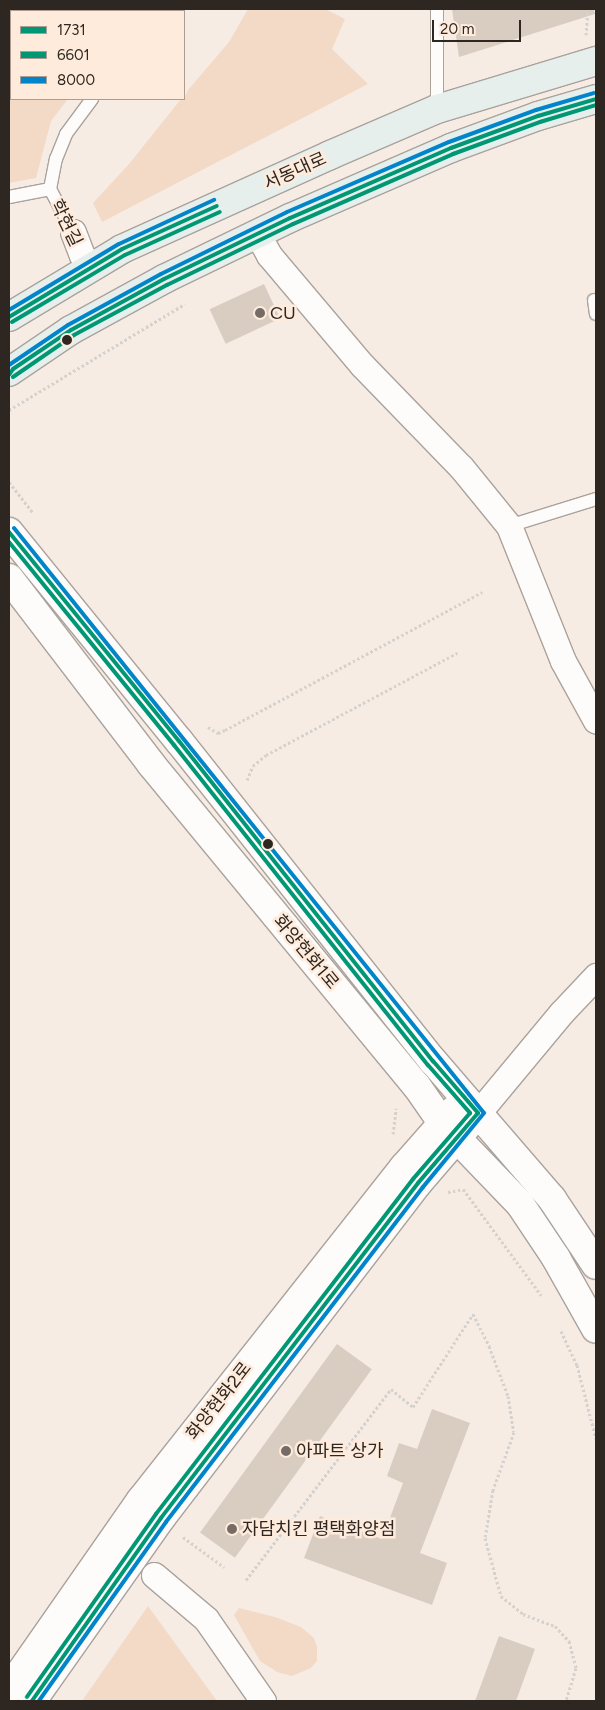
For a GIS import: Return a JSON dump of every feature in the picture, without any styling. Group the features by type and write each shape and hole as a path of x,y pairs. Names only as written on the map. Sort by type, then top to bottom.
{"main road":[{"name":"서동대로","path":"9,317 90,267 131,245 437,109 596,61"},
{"path":"10,372 71,330 164,279 290,218 451,148 538,116 596,99"}],"street":[{"name":"학현길","path":"73,232 82,255 90,267"},
{"path":"258,235 269,255 362,365 461,467 509,526 563,661 596,721"},
{"name":"화양현화1로","path":"9,532 179,741 433,1061 552,1199 596,1265"},
{"name":"화양현화1로","path":"9,578 151,764 416,1086 449,1132 520,1204 556,1258 596,1329"},
{"path":"449,1132 472,1105 596,976"},
{"name":"화양현화2로","path":"9,1689 141,1500 398,1175 449,1132"},
{"name":"화양현화2로","path":"32,1701 161,1518 418,1183 449,1132"},
{"path":"154,1575 206,1619 263,1701"}],"lane":[{"path":"437,9 437,109"},
{"name":"학현길","path":"73,232 50,189 56,160 66,134 91,100"},
{"path":"9,198 50,189"},
{"path":"594,300 596,314"},
{"path":"509,526 596,499"}],"path":[{"path":"9,410 192,300"},
{"path":"218,733 482,592"},
{"path":"247,782 252,766 266,755 457,653"},
{"path":"439,1194 463,1189 542,1296"},
{"path":"246,1580 391,1389 413,1407 473,1314 489,1346 508,1396 514,1432 494,1490 485,1538 501,1596 523,1614 555,1626 569,1641 576,1668 566,1701"},
{"path":"557,1322 577,1365 596,1439"},
{"path":"182,1536 224,1567"}],"shaded area":[{"path":"9,9 128,9 10,10 10,100 67,100 51,121 36,178 9,183"},
{"path":"248,9 325,9 345,19 332,49 368,84 102,222 93,203 129,164 180,100 185,100 188,90 229,42"},
{"path":"148,1606 217,1701 82,1701"},
{"path":"239,1608 275,1617 301,1627 314,1638 317,1647 317,1661 311,1668 292,1676 277,1672 260,1661 234,1615"}],"building":[{"path":"452,9 594,9 595,14 459,57"},
{"path":"264,284 280,318 226,344 210,309"},
{"name":"아파트 상가","path":"337,1344 372,1369 235,1558 200,1533"},
{"path":"432,1409 470,1423 420,1553 447,1563 432,1605 304,1558 320,1516 382,1539 403,1483 387,1476 399,1443 417,1449"},
{"path":"499,1636 535,1649 516,1701 475,1701"}],"transit line":[{"name":"8000","path":"9,365 68,325 161,274 287,212 449,142 536,110 594,93"},
{"name":"1731","path":"9,375 13,369 71,330 164,279 290,218 451,148 538,116 596,99"},
{"name":"6601","path":"13,377 74,335 167,285 293,224 453,154 540,122 596,105"},
{"name":"8000","path":"9,310 119,244 214,200"},
{"name":"1731","path":"9,317 122,249 217,206"},
{"name":"6601","path":"12,322 125,255 220,212"},
{"name":"8000","path":"14,528 484,1113 423,1187 166,1522 39,1701"},
{"name":"1731","path":"9,532 179,741 433,1061 478,1113 418,1183 161,1518 32,1701"},
{"name":"6601","path":"9,542 174,745 428,1065 470,1113 413,1179 156,1514 27,1697"}],"place":[{"name":"CU","path":"260,313"},
{"name":"아파트 상가","path":"286,1451"},
{"name":"자담치킨 평택화양점","path":"232,1529"}]}
